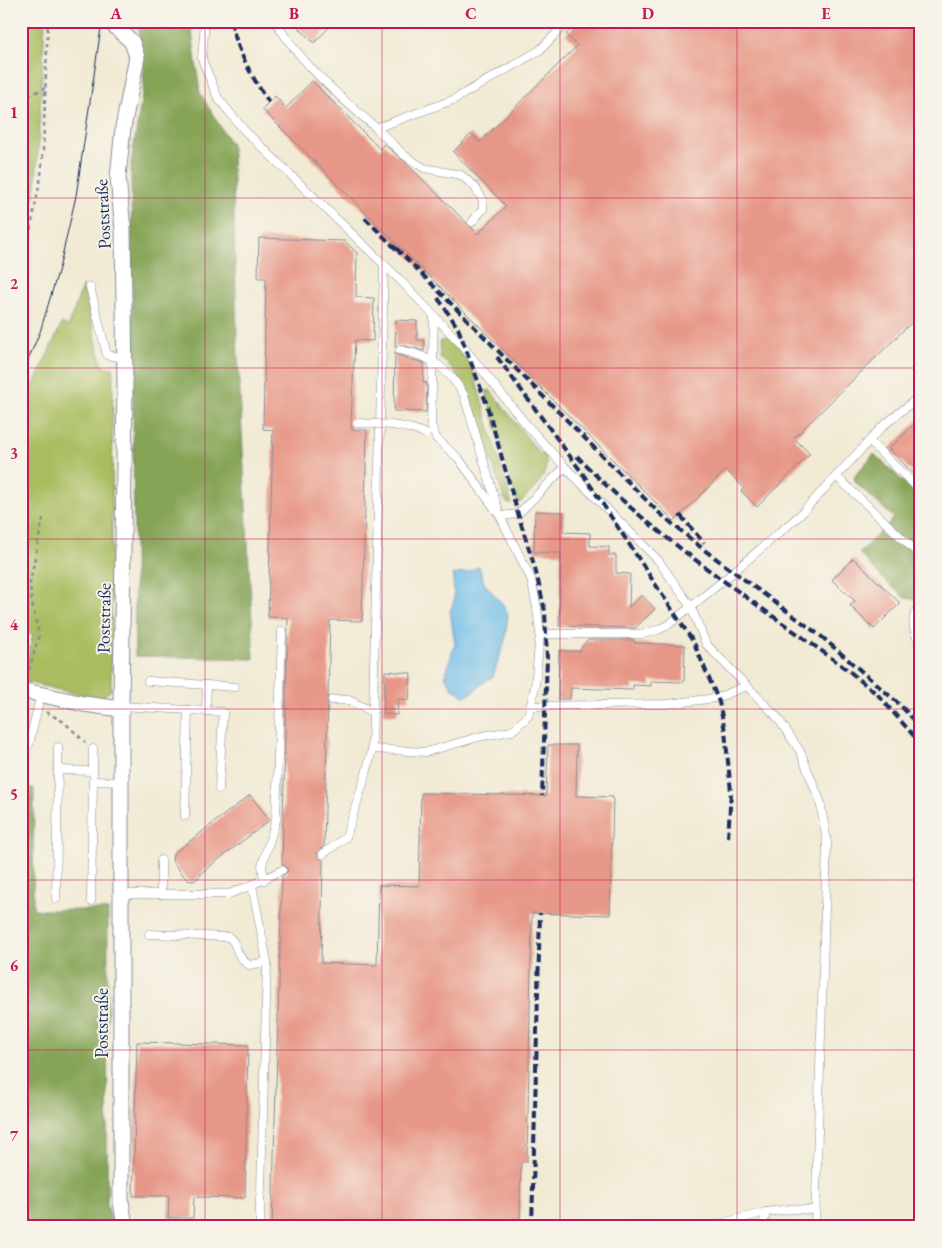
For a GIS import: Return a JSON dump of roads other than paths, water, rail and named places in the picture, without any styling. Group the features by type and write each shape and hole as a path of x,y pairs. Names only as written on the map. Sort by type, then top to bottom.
{"street":[{"name":"Poststraße","path":"114,25 132,42 137,57 123,128 118,177 124,230 125,358 120,894 121,1201 125,1227"},
{"path":"23,690 39,702 121,708"}],"lane":[{"path":"205,21 202,59 218,98 244,130 384,265 462,344 525,423 565,467 658,560 691,607 706,644 777,717 800,751 820,801 827,842 815,1227"},
{"path":"275,21 288,42 318,76 404,155 424,168 462,175 474,186 483,200 483,210 472,222"},
{"path":"376,128 453,100 540,50 568,21"},
{"path":"323,854 346,837 372,749 384,265"},
{"path":"90,287 107,355 125,358"},
{"path":"434,316 430,416 436,438"},
{"path":"400,350 424,356 442,367 455,379 464,395 500,516"},
{"path":"540,634 642,634 668,625 800,515 883,426 921,395"},
{"path":"357,423 394,425 415,429 436,438 459,459 500,516 531,579 540,634 535,687 528,716 512,731 482,736 426,752 372,749"},
{"path":"869,441 921,490"},
{"path":"500,516 518,514 565,467"},
{"path":"836,476 921,556"},
{"path":"921,603 913,617 915,636 921,645"},
{"path":"264,880 262,865 276,820 282,631"},
{"path":"148,682 235,686"},
{"path":"206,711 208,685"},
{"path":"530,706 667,704 717,698 746,686"},
{"path":"332,700 349,700 373,712"},
{"path":"29,744 39,702"},
{"path":"121,708 223,712 219,789"},
{"path":"185,816 188,710"},
{"path":"56,899 58,747"},
{"path":"91,901 93,748"},
{"path":"58,770 93,771"},
{"path":"92,781 121,782"},
{"path":"161,860 161,894"},
{"path":"120,894 229,894 264,880 282,870"},
{"path":"252,885 267,962 260,1227"},
{"path":"149,934 229,936 233,940 238,954 243,961 249,965 267,962"},
{"path":"706,1227 766,1212 792,1209 815,1210"},
{"path":"763,1227 766,1212"}],"water":[{"path":"479,566 484,583 504,606 508,615 505,640 493,677 464,696 453,689 445,676 455,644 450,611 454,601 453,575 469,572"}],"tram line":[{"path":"21,376 40,332 60,265 76,196 102,21"}],"railway":[{"path":"231,21 237,43 246,63 269,102"},
{"path":"365,218 401,254"},
{"path":"396,248 657,511 703,549 822,637 898,703 921,727"},
{"path":"438,298 458,328 486,402 535,568 545,611 547,658 542,796"},
{"path":"497,357 583,474 694,643 719,702 725,731 731,792 728,837"},
{"path":"577,456 608,487 673,543 849,671 878,695 921,744"},
{"path":"680,515 704,543"},
{"path":"532,1227 540,913"}]}
